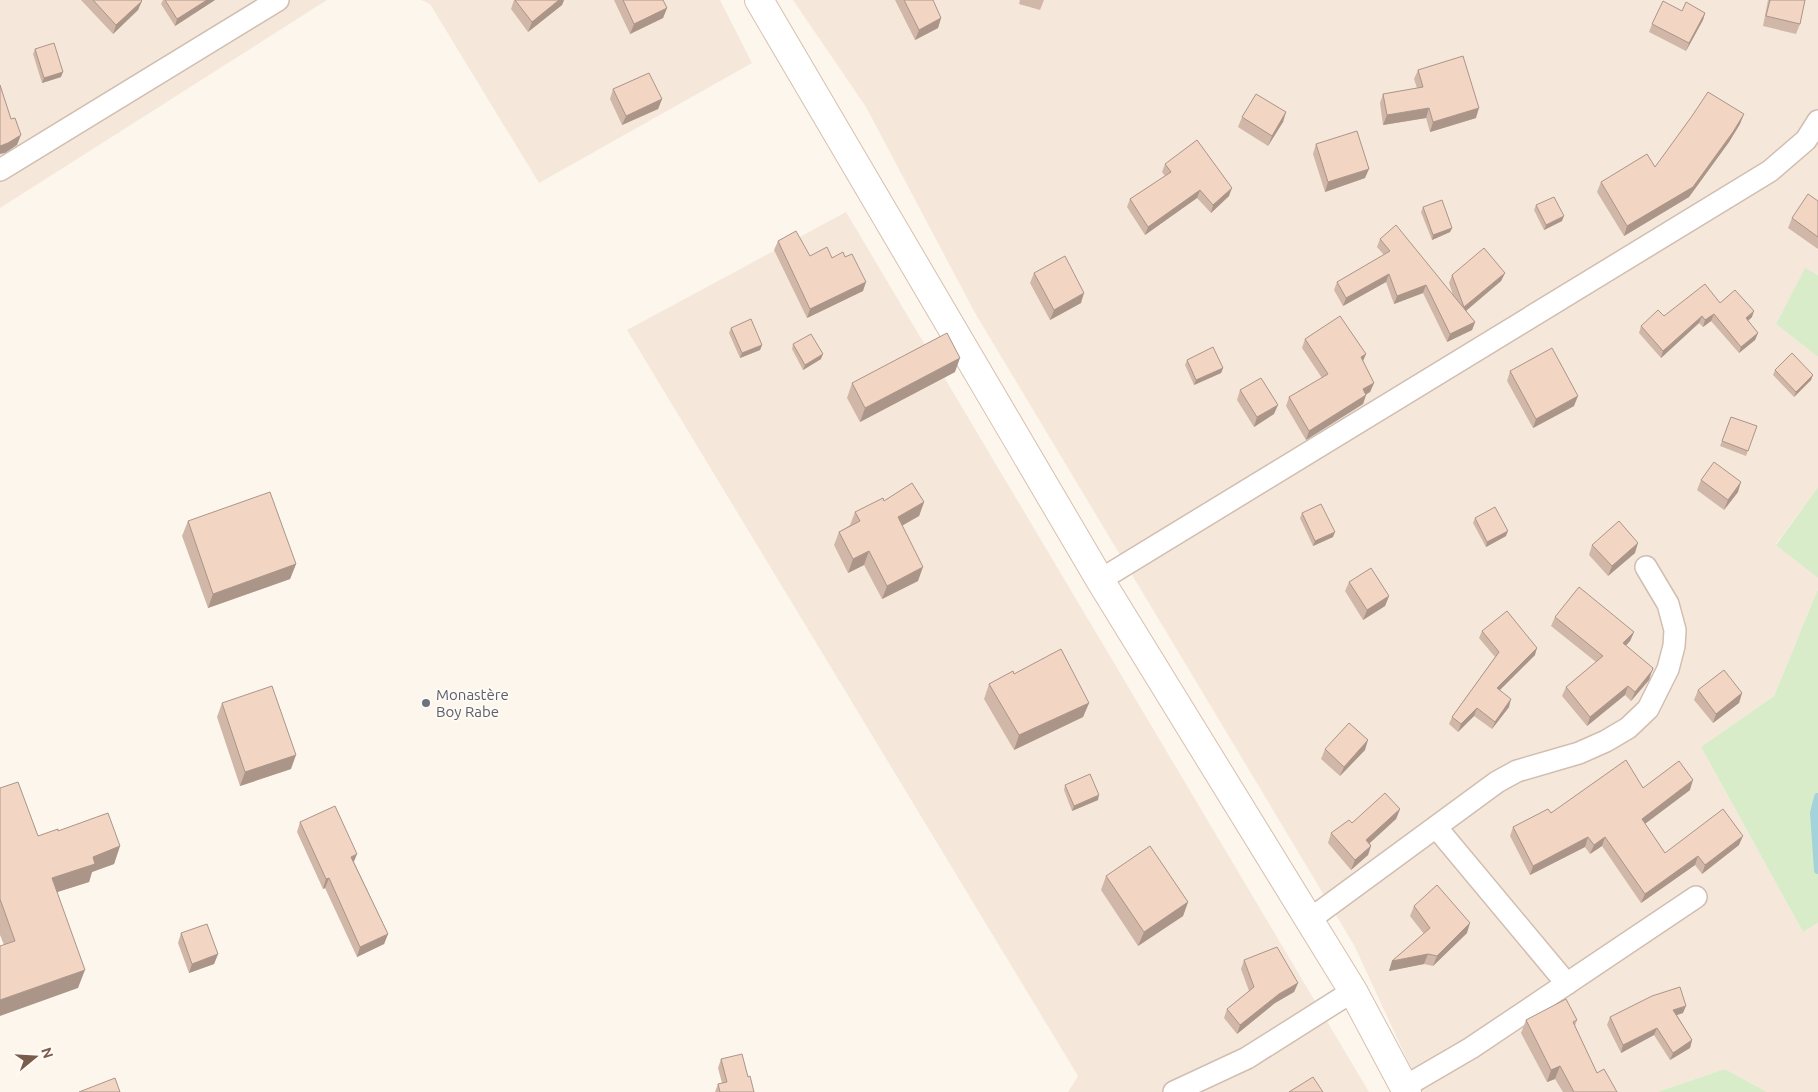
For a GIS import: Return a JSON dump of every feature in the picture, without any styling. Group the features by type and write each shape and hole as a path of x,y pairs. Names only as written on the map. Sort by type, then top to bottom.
{"main road":[{"path":"759,0 1100,580 1353,991 1406,1090"}],"street":[{"path":"0,170 278,0"},
{"path":"1100,580 1770,171 1806,140 1818,121"},
{"path":"1309,920 1497,782 1517,771 1579,753 1606,741 1628,728 1648,709 1668,669 1674,646 1674,630 1668,604 1646,567"},
{"path":"1436,827 1567,984"},
{"path":"1406,1090 1696,897"},
{"path":"1174,1092 1247,1058 1353,991"}],"shaded area":[{"path":"0,0 327,0 0,208"},
{"path":"421,0 720,0 752,63 539,183 430,4"},
{"path":"793,0 1818,0 1818,275 1805,269 1776,324 1818,357 1818,487 1776,544 1818,578 1818,589 1774,696 1701,747 1803,932 1818,923 1818,1092 1767,1092 1725,1069 1657,1092 1422,1092 1354,945 975,313 866,107"},
{"path":"846,212 1369,1092 1068,1092 1078,1076 627,330"}],"green space":[{"path":"1805,268 1818,275 1818,357 1776,324"},
{"path":"1818,487 1818,578 1776,545"},
{"path":"1818,589 1818,923 1803,932 1701,747 1774,696"},
{"path":"1725,1069 1767,1092 1657,1092"}],"building":[{"path":"93,0 141,0 142,1 116,25"},
{"path":"165,0 207,0 177,19"},
{"path":"515,0 559,0 532,22"},
{"path":"623,0 663,0 667,8 634,24"},
{"path":"904,0 933,0 941,18 919,30"},
{"path":"1770,0 1805,0 1800,24 1766,16"},
{"path":"1663,1 1682,11 1686,2 1705,13 1689,43 1652,24"},
{"path":"54,43 63,72 44,78 35,49"},
{"path":"1463,56 1479,108 1433,122 1429,108 1387,115 1383,94 1423,87 1418,70"},
{"path":"649,73 662,99 626,116 613,89"},
{"path":"0,85 11,119 15,118 21,135 0,146"},
{"path":"1708,92 1744,114 1693,187 1627,226 1601,182 1647,154 1655,167"},
{"path":"1256,94 1286,112 1272,136 1242,117"},
{"path":"1357,131 1369,169 1328,182 1316,144"},
{"path":"1197,140 1232,188 1213,205 1200,190 1148,227 1130,199 1171,172 1165,164"},
{"path":"1808,194 1818,201 1818,237 1792,218"},
{"path":"1554,197 1564,216 1546,225 1536,205"},
{"path":"1442,200 1452,228 1433,235 1423,207"},
{"path":"1396,225 1475,322 1450,334 1426,285 1397,296 1389,274 1346,298 1337,282 1390,251 1380,239"},
{"path":"796,231 810,256 827,247 832,258 843,252 845,257 852,254 866,282 810,309 778,241"},
{"path":"1484,248 1505,273 1464,307 1452,275"},
{"path":"1065,256 1084,293 1054,310 1034,273"},
{"path":"1705,284 1720,303 1735,290 1754,311 1746,318 1758,333 1741,347 1714,314 1705,320 1702,316 1663,351 1641,326 1658,310 1664,316"},
{"path":"1340,316 1366,354 1361,357 1374,383 1363,389 1366,395 1309,431 1289,397 1328,374 1305,339"},
{"path":"751,319 762,345 742,353 731,328"},
{"path":"947,333 960,358 865,408 852,383"},
{"path":"811,334 823,354 805,365 793,344"},
{"path":"1213,347 1223,368 1196,380 1187,360"},
{"path":"1552,348 1578,396 1536,419 1510,371"},
{"path":"1792,353 1813,375 1796,392 1775,370"},
{"path":"1261,378 1278,405 1257,417 1240,390"},
{"path":"1731,417 1757,426 1748,451 1722,441"},
{"path":"1714,462 1741,482 1728,500 1701,480"},
{"path":"912,483 924,502 898,517 923,567 887,586 869,551 853,559 839,532 860,521 855,512 883,498 884,501"},
{"path":"270,492 296,564 213,594 188,521"},
{"path":"1321,504 1335,532 1315,541 1302,513"},
{"path":"1495,507 1508,531 1487,542 1475,518"},
{"path":"1619,521 1638,543 1612,566 1592,545"},
{"path":"1371,568 1389,596 1367,610 1349,582"},
{"path":"1579,587 1634,632 1623,643 1653,668 1635,692 1628,686 1590,717 1566,687 1603,656 1555,617"},
{"path":"1507,611 1537,648 1497,688 1511,699 1495,722 1477,708 1461,724 1452,717 1499,652 1482,631"},
{"path":"1061,649 1089,703 1019,735 989,684 1013,671 1014,674"},
{"path":"1724,670 1742,693 1716,714 1698,690"},
{"path":"272,686 296,755 245,772 222,703"},
{"path":"1349,723 1368,740 1344,767 1325,749"},
{"path":"1626,760 1643,788 1679,761 1693,780 1642,819 1665,853 1723,809 1743,836 1705,865 1698,856 1645,894 1605,837 1594,845 1588,837 1533,866 1513,827 1548,809 1551,813"},
{"path":"1090,774 1099,795 1074,806 1065,785"},
{"path":"18,782 38,836 108,813 120,846 93,857 95,864 52,878 85,970 0,1000 0,946 15,941 0,899 0,788"},
{"path":"1385,793 1400,809 1366,840 1371,846 1355,860 1331,833 1349,820 1352,823"},
{"path":"335,806 357,854 351,857 388,934 360,947 329,878 326,879 300,822"},
{"path":"1150,846 1188,902 1144,932 1106,876"},
{"path":"1437,885 1470,923 1437,956 1428,954 1392,961 1430,928 1414,906"},
{"path":"207,924 218,954 192,964 181,933"},
{"path":"1277,947 1298,983 1279,994 1240,1025 1227,1009 1254,987 1244,960"},
{"path":"1680,987 1686,1006 1673,1010 1692,1040 1673,1053 1657,1028 1623,1045 1610,1017 1652,996"},
{"path":"1566,999 1577,1020 1573,1022 1597,1073 1604,1069 1617,1092 1574,1092 1560,1066 1551,1070 1526,1020"},
{"path":"742,1054 754,1092 720,1092 718,1084 727,1082 721,1059"},
{"path":"1313,1077 1323,1092 1289,1092"},
{"path":"115,1078 120,1092 79,1092"}],"waterway":[{"path":"1818,797 1814,813 1818,870"}],"place":[{"name":"Monastère Boy Rabe","path":"426,703"}]}
